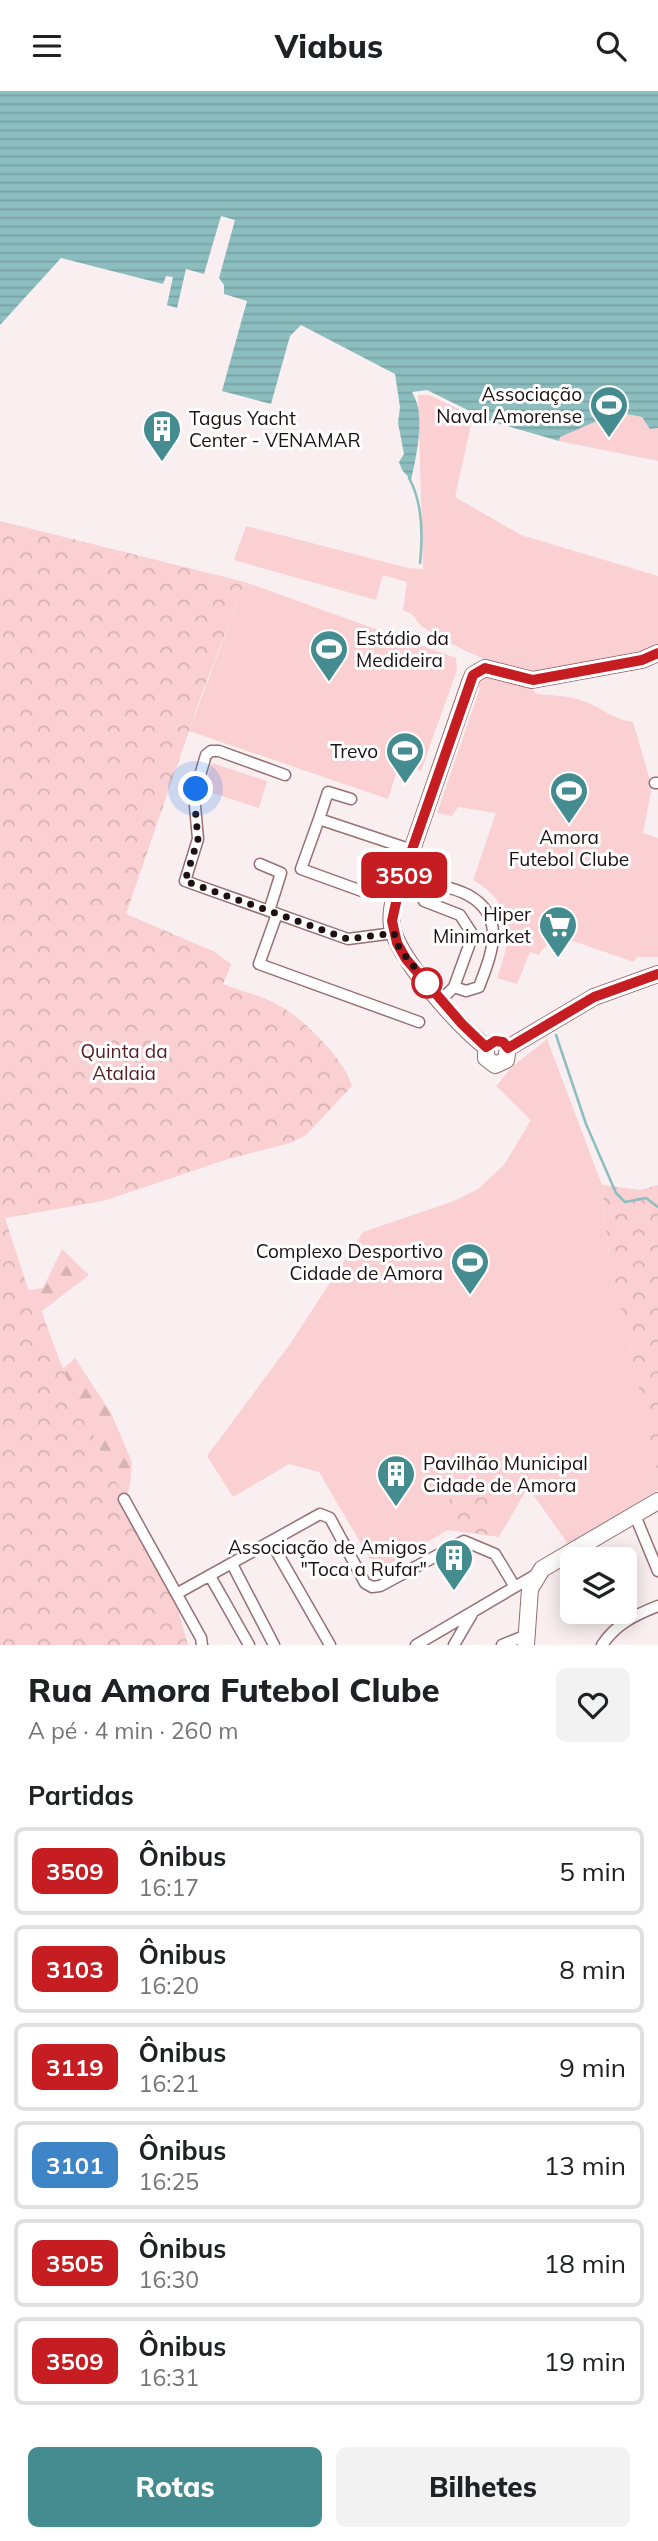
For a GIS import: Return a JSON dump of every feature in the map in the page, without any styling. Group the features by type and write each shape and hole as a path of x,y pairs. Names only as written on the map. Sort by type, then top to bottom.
{"street":[{"path":"658,653 642,660 533,680 493,669 479,670 470,682 400,884 392,915 394,933 406,959 472,1036 486,1047 486,1058 495,1065 506,1060 508,1048 594,997 658,974"},
{"path":"285,775 219,751 211,751 206,755 196,789 198,839 185,881 351,940 394,933"},
{"path":"351,799 328,792 301,869 370,894"},
{"path":"318,819 412,850"},
{"path":"260,864 281,873 259,964 419,1022"},
{"path":"441,1000 454,987 471,940 470,929 460,915 424,901 422,897 425,886 432,883 466,894 479,903 491,922 494,937 492,951 479,987 467,991 454,987"},
{"path":"400,884 423,892"},
{"path":"124,1499 178,1593 202,1645"},
{"path":"416,1645 537,1574 548,1564 658,1501"},
{"path":"634,1513 658,1571"},
{"path":"178,1593 317,1515 327,1515 330,1518 365,1583 372,1587 380,1586 464,1541 495,1554 515,1587"},
{"path":"271,1542 330,1645"},
{"path":"232,1564 274,1645"},
{"path":"502,1645 528,1639 530,1589 537,1574"},
{"path":"210,1576 246,1643"},
{"path":"602,1645 611,1632 635,1615 658,1607"},
{"path":"454,1645 473,1612"}],"green space":[{"path":"418,395 429,395 473,416 455,497 521,535 658,576 658,646 648,652 551,669 542,673 515,670 480,657 423,627 412,614 403,610 407,582 383,575 376,600 234,560 246,526 408,568 423,569"},
{"name":"Associação Naval Amorense","path":"621,413 642,417 650,429 658,428 658,461 559,441 560,437 604,418 605,414"},
{"name":"Quinta da Atalaia","path":"0,521 245,582 201,696 126,914 213,951 231,964 223,984 259,996 290,1012 322,1041 341,1064 352,1086 306,1135 290,1143 228,1159 103,1201 5,1218 34,1307 40,1306 68,1380 124,1497 119,1500 177,1607 188,1645 0,1645"},
{"name":"Estádio da Medideira","path":"245,582 456,658 457,670 421,771 399,764 388,799 189,731"},
{"name":"Amora Futebol Clube","path":"488,677 529,685 536,694 580,700 615,717 633,722 652,787 643,833 658,838 658,957 637,957 634,962 570,940 560,940 548,944 539,955 530,952 517,984 497,978 506,949 507,923 497,901 473,880 496,813 458,807 452,816 437,813 480,688 473,685 478,679"},
{"path":"212,763 267,781 259,808 203,790"},
{"name":"Complexo Desportivo Cidade de Amora","path":"547,1039 602,1185 609,1256 658,1476 658,1490 568,1544 532,1493 525,1492 499,1537 448,1530 377,1571 319,1472 289,1464 233,1497 207,1456 290,1344 363,1232 454,1201 478,1189 504,1165 531,1120 496,1086 512,1067"},
{"path":"602,1185 640,1190 658,1185 658,1476 609,1256"},
{"path":"0,1210 28,1290 43,1288 62,1249 89,1275 17,1330 45,1416 62,1448 73,1462 86,1458 55,1376 75,1358 111,1413 132,1462 130,1485 109,1556 119,1599 127,1610 165,1604 174,1624 124,1634 132,1645 97,1645 64,1563 61,1524 11,1447 0,1406"},
{"path":"451,1493 495,1499 490,1535 446,1529"}],"water":[{"path":"0,91 658,91 658,428 650,429 642,417 621,413 605,414 604,418 560,437 559,441 490,421 427,390 412,392 418,407 419,425 411,480 399,462 404,454 398,423 400,407 395,374 301,325 290,336 271,404 222,391 247,301 224,294 224,285 219,278 235,220 221,216 204,274 186,269 177,308 167,305 173,277 166,276 163,284 61,258 0,325"}],"waterway":[{"path":"409,478 421,519 420,563"},
{"path":"556,1035 586,1124 616,1193 625,1202 646,1198 658,1207"}],"bus line":[{"name":"3509","path":"658,653 642,660 533,680 485,668 473,675 400,884 392,915 395,938 406,959 472,1036 486,1047 499,1041 508,1048 594,997 658,974"}],"place":[{"name":"Associação Naval Amorense","path":"609,439"},
{"name":"Tagus Yacht Center - VENAMAR","path":"162,463"},
{"name":"Estádio da Medideira","path":"329,683"},
{"name":"Trevo","path":"405,785"},
{"name":"Amora Futebol Clube","path":"569,825"},
{"name":"Hiper Minimarket","path":"558,959"},
{"name":"Complexo Desportivo Cidade de Amora","path":"470,1296"},
{"name":"Pavilhão Municipal Cidade de Amora","path":"396,1508"},
{"name":"Associação de Amigos \"Toca a Rufar\"","path":"454,1592"}],"route":[{"path":"196,789 198,844 185,881 348,939 394,933 406,959 427,983"}]}
